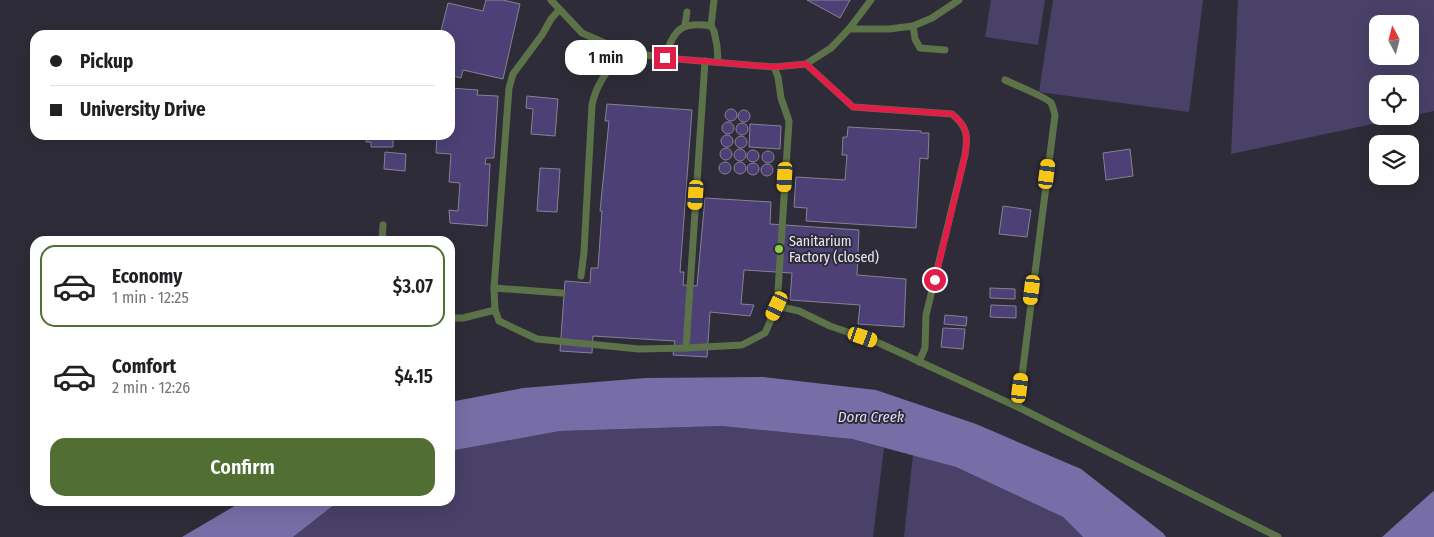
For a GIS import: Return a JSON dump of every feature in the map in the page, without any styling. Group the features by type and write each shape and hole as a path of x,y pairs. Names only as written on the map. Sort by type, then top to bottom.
{"lane":[{"path":"551,0 582,33 623,51 665,58 774,67 806,64 831,48 849,29 871,0"},
{"path":"714,0 711,26 717,46 718,62"},
{"path":"849,29 889,29 913,26 932,18 959,0"},
{"path":"559,10 513,74 509,88 494,288 499,322 537,339 639,349 686,348 742,345 764,333 777,306 789,121 781,98 778,77 774,67"},
{"path":"685,25 686,12"},
{"path":"665,58 670,40 685,25 696,23 711,26"},
{"path":"913,26 915,38 920,48 945,50"},
{"path":"581,276 592,105 595,91 601,80 623,51"},
{"path":"686,348 705,61"},
{"path":"806,64 853,107 952,114 963,123 967,142 965,156 926,315 925,348 919,362"},
{"path":"1004,80 1032,94 1042,96 1051,103 1055,115 1018,407"},
{"path":"382,236 383,225"},
{"path":"494,288 562,293"},
{"path":"777,306 799,311 830,326 879,343 1018,407 1278,537"},
{"path":"455,318 463,318 496,310"}],"shaded area":[{"path":"991,0 1045,0 1038,45 985,37"},
{"path":"1053,0 1203,0 1189,112 1039,92"},
{"path":"1238,0 1434,0 1434,111 1419,114 1419,75 1369,75 1369,125 1231,154"},
{"path":"721,426 852,439 884,448 873,537 293,537 333,506 455,506 455,450 560,431"},
{"path":"913,455 956,467 1063,517 1083,537 904,537"}],"water":[{"name":"Dora Creek","path":"763,377 876,390 976,424 1081,469 1166,537 1083,537 1063,517 956,467 852,439 721,426 560,431 455,450 455,401 523,388 645,378"},
{"path":"1434,491 1434,537 1382,537 1430,494"},
{"path":"235,506 333,506 293,537 182,537"}],"building":[{"path":"486,0 503,0 520,4 503,79 463,70 461,78 455,76 455,30 441,30 448,3 483,11"},
{"path":"807,0 850,0 840,18"},
{"path":"455,88 478,90 477,95 498,96 494,158 486,158 485,164 490,164 487,226 450,223 449,210 458,211 460,183 449,182 451,154 436,153 437,140 455,140"},
{"path":"527,96 558,99 555,136 531,134 533,109 526,108"},
{"name":"Sanitarium Factory (closed)","path":"607,104 692,110 680,272 684,272 683,285 697,286 705,198 771,202 770,224 859,230 857,275 906,279 904,327 858,324 860,305 790,300 792,273 744,270 741,304 754,305 750,316 710,312 707,357 673,355 675,341 593,336 592,353 560,351 565,281 590,283 591,268 598,268 602,211 600,211 609,121 605,121"},
{"path":"729,109 733,109 737,115 733,121 729,121 725,117 725,113"},
{"path":"742,110 746,110 750,116 746,122 742,122 738,118 738,114"},
{"path":"726,122 730,122 734,128 730,134 726,134 722,130 722,126"},
{"path":"740,123 744,123 748,129 744,135 740,135 736,131 736,127"},
{"path":"750,124 781,126 780,149 749,147"},
{"path":"848,127 929,133 928,159 920,158 916,228 806,221 807,208 794,207 796,177 845,180 847,155 842,155 843,137 847,137"},
{"path":"725,135 729,135 733,141 729,147 725,147 721,143 721,139"},
{"path":"739,136 743,136 747,142 743,148 739,148 735,144 735,140"},
{"path":"366,140 393,140 393,147 371,147 371,142 366,142"},
{"path":"724,148 728,148 732,154 728,160 724,160 720,156 720,152"},
{"path":"738,149 742,149 746,155 742,161 738,161 734,157 734,153"},
{"path":"1130,149 1133,176 1106,180 1103,153"},
{"path":"751,150 755,150 759,156 755,162 751,162 747,158 747,154"},
{"path":"766,151 770,151 774,157 770,163 766,163 762,159 762,155"},
{"path":"385,152 406,154 405,171 384,169"},
{"path":"723,162 727,162 731,168 727,174 723,174 719,170 719,166"},
{"path":"738,162 742,162 746,168 742,174 738,174 734,170 734,166"},
{"path":"751,163 755,163 759,169 755,175 751,175 747,171 747,167"},
{"path":"765,164 769,164 773,170 769,176 765,176 761,172 761,168"},
{"path":"540,168 560,169 557,212 537,211"},
{"path":"1003,206 1031,210 1027,237 999,234"},
{"path":"990,288 1015,289 1015,299 990,298"},
{"path":"991,305 1016,306 1016,318 990,317"},
{"path":"945,315 967,317 966,326 944,324"},
{"path":"943,328 965,329 963,349 941,347"}],"place":[{"name":"Sanitarium Factory (closed)","path":"779,249"}],"route":[{"path":"665,58 774,67 806,64 853,107 952,114 963,123 967,142 965,156 935,280"}]}
